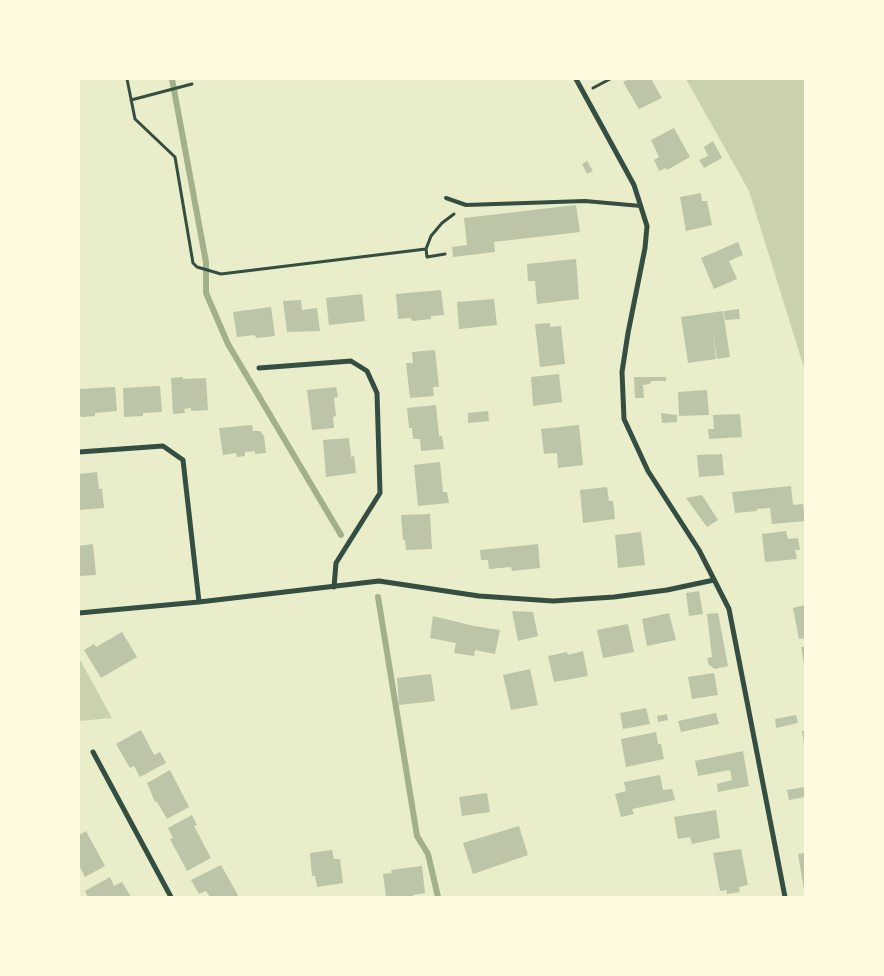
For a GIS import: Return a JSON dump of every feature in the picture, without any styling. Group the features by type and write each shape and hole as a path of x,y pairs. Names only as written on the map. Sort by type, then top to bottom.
{"street":[{"path":"576,79 634,185 647,226 645,248 622,372 624,419 648,471 699,550 729,609 786,897"},
{"path":"260,368 351,361 367,371 377,393 380,493 336,563 334,587"},
{"path":"79,452 162,446 183,460 199,602"},
{"path":"79,613 199,602 379,581 479,596 553,601 614,597 667,590 714,580"},
{"path":"93,752 171,897"}],"lane":[{"path":"446,198 466,204 585,201 640,206"}],"path":[{"path":"127,79 135,119 174,156 193,263 197,267 221,274 426,249"},
{"path":"131,100 192,84"},
{"path":"445,254 427,257 426,249 431,236 442,223 466,204"}],"green space":[{"path":"686,79 805,79 805,371 749,191"},
{"path":"79,658 112,718 79,721"}],"building":[{"path":"629,79 651,79 662,98 639,109 623,82"},
{"path":"674,128 690,157 667,170 666,168 659,171 654,160 659,157 651,140"},
{"path":"713,141 722,158 704,168 699,160 708,156 704,147"},
{"path":"587,161 593,171 587,174 582,164"},
{"path":"701,193 702,201 707,201 712,225 686,231 680,197"},
{"path":"576,205 580,232 494,242 495,252 453,257 452,247 467,245 464,218"},
{"path":"738,242 743,255 729,261 737,279 714,289 701,258"},
{"path":"576,259 579,299 537,304 535,281 528,281 527,264"},
{"path":"441,290 444,315 431,316 431,319 412,321 411,318 398,319 396,294"},
{"path":"362,294 365,321 329,325 326,298"},
{"path":"494,299 497,325 459,329 457,302"},
{"path":"301,300 302,310 317,308 320,331 287,332 283,301"},
{"path":"271,307 275,336 256,338 255,335 237,337 233,312"},
{"path":"739,309 740,319 725,320 724,311"},
{"path":"723,311 730,357 717,359 713,332 716,359 688,363 681,317"},
{"path":"550,323 550,327 561,326 565,364 540,367 535,324"},
{"path":"435,350 439,387 433,387 434,396 410,398 406,363 413,363 412,352"},
{"path":"559,374 562,402 533,406 531,377"},
{"path":"183,377 183,379 206,378 208,410 191,411 191,408 184,409 185,413 173,414 171,378"},
{"path":"634,377 666,377 666,381 651,381 650,384 643,385 644,398 635,398"},
{"path":"160,386 162,412 124,417 123,388"},
{"path":"115,387 117,411 95,413 95,416 82,417 79,415 79,389"},
{"path":"336,387 338,397 334,398 336,416 333,417 334,428 312,430 307,390"},
{"path":"707,390 709,415 679,416 678,392"},
{"path":"436,405 439,436 442,436 444,449 421,451 420,439 413,439 412,428 409,428 407,408"},
{"path":"488,411 489,421 468,423 468,413"},
{"path":"661,413 677,415 677,422 662,423"},
{"path":"740,414 742,437 709,439 708,429 714,429 713,415"},
{"path":"252,425 253,431 260,431 264,436 266,453 255,454 255,451 245,452 245,456 237,457 236,453 223,455 219,428"},
{"path":"579,425 583,465 558,468 557,453 544,454 541,429"},
{"path":"349,438 351,457 354,456 356,473 326,477 323,440"},
{"path":"722,454 724,475 699,477 697,455"},
{"path":"440,462 443,492 447,492 449,503 418,506 414,465"},
{"path":"97,472 99,489 102,489 104,508 79,510 79,474"},
{"path":"791,486 793,505 803,504 805,521 772,524 770,508 735,513 732,492"},
{"path":"607,487 609,501 613,501 615,519 583,523 580,490"},
{"path":"702,495 718,520 707,527 686,498"},
{"path":"430,514 432,549 406,550 405,540 403,540 401,515"},
{"path":"786,531 788,539 798,538 800,550 795,550 797,559 765,562 762,534"},
{"path":"641,532 645,565 618,568 615,535"},
{"path":"93,544 96,575 79,576 79,546"},
{"path":"538,544 540,568 512,571 511,567 489,569 488,560 481,560 480,550"},
{"path":"699,591 703,614 689,616 686,593"},
{"path":"805,605 805,638 799,639 793,608"},
{"path":"512,611 533,612 538,636 518,641"},
{"path":"669,613 676,640 647,646 642,619"},
{"path":"718,613 728,666 715,669 709,665 707,658 712,657 707,614"},
{"path":"433,616 500,630 495,654 475,650 474,656 454,653 456,643 430,638"},
{"path":"628,624 634,652 603,658 597,630"},
{"path":"122,632 137,657 101,678 84,650 94,644 96,647"},
{"path":"801,647 805,647 805,664 804,664"},
{"path":"583,651 588,676 554,682 548,656 567,652 568,655"},
{"path":"530,669 538,705 511,710 503,675"},
{"path":"714,673 718,695 692,699 688,677"},
{"path":"431,674 435,701 399,705 397,678"},
{"path":"646,708 650,724 623,729 620,713"},
{"path":"716,713 719,724 681,732 678,721"},
{"path":"667,714 668,720 658,722 657,716"},
{"path":"796,715 798,723 776,728 775,719"},
{"path":"141,730 154,755 160,752 166,763 140,777 134,766 130,768 116,744"},
{"path":"802,731 805,731 805,743 804,743"},
{"path":"656,732 664,759 626,767 621,739"},
{"path":"743,751 749,786 718,792 717,784 732,780 730,770 698,776 695,761"},
{"path":"170,770 189,807 167,819 157,802 155,802 147,783"},
{"path":"660,775 663,790 672,789 675,800 632,809 634,814 621,817 615,794 626,791 624,782"},
{"path":"805,787 805,797 789,800 787,790"},
{"path":"487,793 490,812 462,816 459,797"},
{"path":"716,810 720,838 692,844 690,837 678,839 674,817"},
{"path":"192,815 197,825 194,826 211,858 187,871 170,839 173,838 168,828"},
{"path":"519,826 528,855 473,874 463,843"},
{"path":"86,831 105,866 85,877 79,865 79,835"},
{"path":"741,849 748,885 739,887 740,892 727,894 727,890 720,891 713,853"},
{"path":"332,850 334,859 340,859 343,883 317,887 315,876 312,876 310,853"},
{"path":"805,853 805,890 804,890 798,854"},
{"path":"221,865 239,897 210,897 206,891 199,894 191,880"},
{"path":"422,866 425,893 413,895 413,897 386,897 383,874 392,873 391,870"},
{"path":"110,877 114,886 122,882 131,897 88,897 85,891"}],"waterway":[{"path":"172,79 206,262 206,293 228,344 341,535"},
{"path":"378,597 417,836 428,854 438,897"}]}
